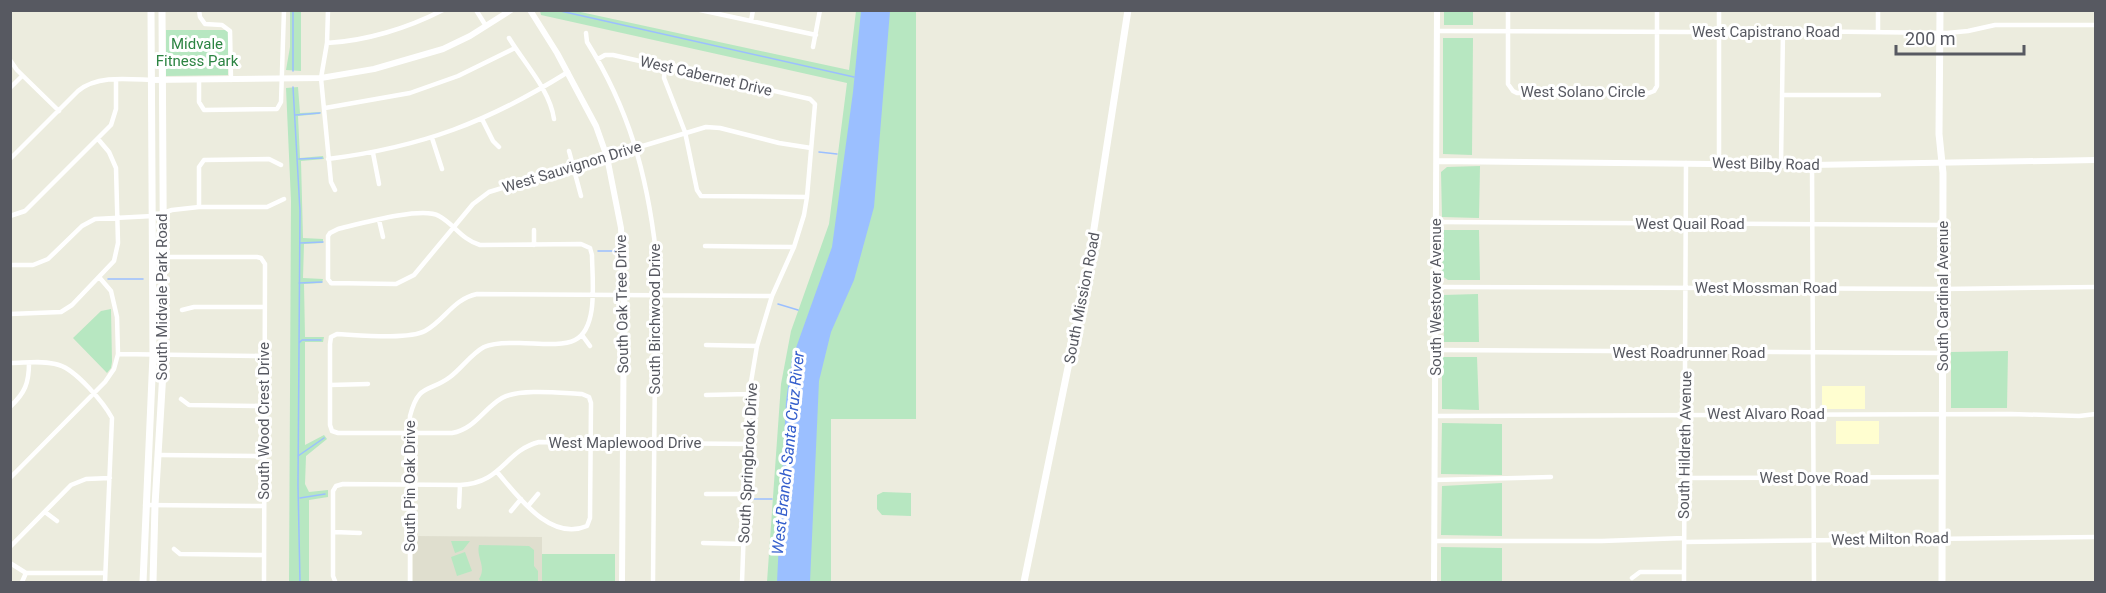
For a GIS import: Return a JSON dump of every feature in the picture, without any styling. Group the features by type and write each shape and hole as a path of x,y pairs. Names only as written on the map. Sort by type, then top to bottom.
{"main road":[{"name":"South Midvale Park Road","path":"143,582 145,505 159,355 163,257 158,215 151,80 151,10"},
{"name":"South Midvale Park Road","path":"153,582 155,506 160,455 158,215 162,10"},
{"name":"South Mission Road","path":"1024,582 1086,280 1128,10"},
{"name":"South Cardinal Avenue","path":"1940,10 1939,134 1943,225 1942,582"}],"street":[{"path":"200,10 200,17 205,24 222,25 230,31 231,80"},
{"path":"199,80 199,102 204,110 277,109 280,106 284,10"},
{"path":"328,10 327,43 321,78 328,159 331,182 335,190"},
{"path":"327,43 357,39 393,30 443,10"},
{"path":"476,10 486,26"},
{"path":"10,159 78,91 89,83 104,80 321,78 374,69 443,49 511,10"},
{"name":"South Oak Tree Drive","path":"530,10 568,72 596,126 607,158 621,228 624,295 622,582"},
{"path":"700,10 816,35"},
{"path":"751,21 753,10"},
{"path":"813,48 820,10"},
{"name":"South Westover Avenue","path":"1434,582 1437,10"},
{"name":"West Solano Circle","path":"1508,10 1508,84 1517,93 1648,93 1655,90 1658,86 1657,10"},
{"path":"1719,10 1719,163"},
{"path":"1878,10 1878,31"},
{"name":"West Capistrano Road","path":"1437,31 1939,33 1968,31 1995,25 2096,25"},
{"path":"1781,164 1783,31"},
{"name":"South Birchwood Drive","path":"586,33 587,42 623,109 646,182 653,225 656,253 653,582"},
{"path":"509,38 542,89 552,109 554,119"},
{"path":"325,108 410,93 458,76 515,48"},
{"name":"West Cabernet Drive","path":"598,59 608,55 810,99 815,102"},
{"path":"10,60 22,76 59,111"},
{"path":"665,67 664,78 685,132 700,197 807,197"},
{"path":"328,159 373,153 432,138 483,120 542,89 568,72"},
{"path":"10,88 22,76"},
{"path":"10,216 26,211 111,126 115,117 116,80"},
{"path":"1507,94 1512,89"},
{"path":"1655,90 1660,95"},
{"path":"1783,95 1879,95"},
{"name":"South Springbrook Drive","path":"742,582 749,394 757,346 772,296 794,247 807,197 815,102"},
{"path":"483,120 493,141 499,147"},
{"name":"West Sauvignon Drive","path":"380,220 328,232 330,284 389,285 403,282 414,275 473,204 489,192 607,158 685,132 706,127 720,128 779,143 811,148"},
{"path":"432,138 442,169"},
{"path":"10,314 61,312 72,305 114,261 118,243 116,168 109,152 98,140"},
{"path":"569,151 581,196"},
{"path":"373,153 379,184"},
{"path":"199,207 199,167 204,160 269,159 281,165"},
{"name":"West Bilby Road","path":"1437,160 1812,165 2096,160"},
{"name":"South Hildreth Avenue","path":"1684,582 1686,163"},
{"path":"1812,165 1815,582"},
{"path":"10,265 41,263 88,222 105,217 158,215 172,210 199,207 267,207 284,200"},
{"path":"383,237 380,220 417,212 432,212 470,242 480,245 581,244 591,247 591,322 574,341 492,344 478,351 447,379 423,391 418,384"},
{"name":"West Quail Road","path":"1436,222 1943,225"},
{"path":"534,230 534,245"},
{"path":"705,246 794,247"},
{"name":"South Wood Crest Drive","path":"163,257 257,257 263,260 265,267 264,582"},
{"path":"10,478 105,382 114,369 118,354 116,304 111,291 99,277"},
{"name":"West Mossman Road","path":"1436,287 1943,289 2096,287"},
{"path":"497,472 538,516 550,524 575,528 588,526 590,518 590,396 516,393 503,397 475,423 462,431 452,433 330,433 330,336 337,334 416,334 429,328 460,300 477,294 772,296"},
{"path":"182,310 194,307 264,307"},
{"path":"582,334 590,346"},
{"path":"706,345 757,346"},
{"name":"West Roadrunner Road","path":"1435,350 1943,353"},
{"path":"118,354 264,356"},
{"path":"10,363 48,363 63,366 105,403 112,418 105,582"},
{"path":"10,407 22,396 28,381 29,363"},
{"path":"330,385 368,384"},
{"name":"South Pin Oak Drive","path":"410,582 410,434 412,407 423,391"},
{"path":"706,395 749,394"},
{"path":"181,399 189,405 264,406"},
{"name":"West Alvaro Road","path":"1436,416 1685,414 2079,416 2096,414"},
{"name":"West Maplewood Drive","path":"334,532 333,491 335,485 478,483 497,472 519,451 539,442 748,444"},
{"path":"160,455 263,456"},
{"path":"1435,480 1551,477"},
{"name":"West Dove Road","path":"1685,478 1942,477"},
{"path":"10,547 71,485 86,479 110,478"},
{"path":"459,507 460,484"},
{"path":"528,506 538,494"},
{"path":"706,494 746,494"},
{"path":"511,511 521,499"},
{"path":"145,505 264,506"},
{"path":"45,512 57,521"},
{"path":"336,582 333,576 334,532 360,532"},
{"name":"West Milton Road","path":"1435,541 2096,537"},
{"path":"703,543 744,544"},
{"path":"174,549 180,554 264,555"},
{"path":"10,563 26,573 105,573"},
{"path":"1632,578 1640,572 1684,572"},
{"path":"22,582 26,573"}],"shaded area":[{"path":"1822,386 1865,386 1865,409 1822,409"},
{"path":"1836,421 1879,421 1879,444 1836,444"},
{"path":"413,536 542,537 542,582 413,582"}],"green space":[{"path":"290,11 301,11 301,71 286,70 290,47"},
{"path":"540,11 576,11 849,70 856,11 916,11 916,419 831,419 831,582 767,582 781,384 791,331 829,224 847,83 541,15"},
{"path":"1444,11 1473,11 1473,25 1444,25"},
{"name":"Midvale Fitness Park","path":"166,30 228,30 228,75 166,76"},
{"path":"1443,38 1473,38 1472,155 1443,154"},
{"path":"298,87 300,113 321,112 298,116 300,158 323,156 324,159 301,161 303,238 323,239 323,243 304,244 303,278 323,279 322,283 304,284 305,337 324,337 323,342 305,342 305,445 324,435 327,439 306,456 305,484 309,492 328,490 328,497 309,500 309,582 289,582 291,201 286,88"},
{"path":"1480,166 1479,218 1442,217 1441,172 1447,167"},
{"path":"1443,230 1479,230 1480,280 1448,280 1442,276"},
{"path":"1478,294 1479,342 1444,342 1443,295"},
{"path":"111,309 112,362 107,373 73,338 101,311"},
{"path":"2008,351 2007,408 1951,408 1951,352"},
{"path":"1442,357 1477,357 1479,410 1442,409"},
{"path":"1442,423 1502,424 1502,475 1441,474"},
{"path":"1502,483 1502,536 1441,535 1442,486"},
{"path":"883,492 911,493 911,516 882,515 877,509 877,495"},
{"path":"451,541 470,541 463,550 455,553"},
{"path":"479,545 529,546 534,550 534,566 538,571 538,582 481,582 479,579 482,566"},
{"path":"1441,547 1502,548 1502,582 1441,582"},
{"path":"465,552 472,571 457,576 451,557"},
{"path":"542,554 615,554 615,582 542,582"}],"water":[{"name":"West Branch Santa Cruz River","path":"861,11 890,11 874,207 854,280 831,332 819,381 810,582 777,582 786,401 792,359 832,247 853,92"}],"waterway":[{"path":"293,10 293,71"},
{"path":"556,10 854,77"},
{"path":"293,87 300,211 298,485 300,582"},
{"path":"295,115 320,113"},
{"path":"819,152 837,154"},
{"path":"299,159 322,158"},
{"path":"300,243 323,242"},
{"path":"598,251 616,251"},
{"path":"108,279 143,279"},
{"path":"299,283 322,282"},
{"path":"778,304 798,310"},
{"path":"299,343 302,340 321,340"},
{"path":"298,456 324,438"},
{"path":"300,498 325,494"},
{"path":"751,499 772,499"}]}
